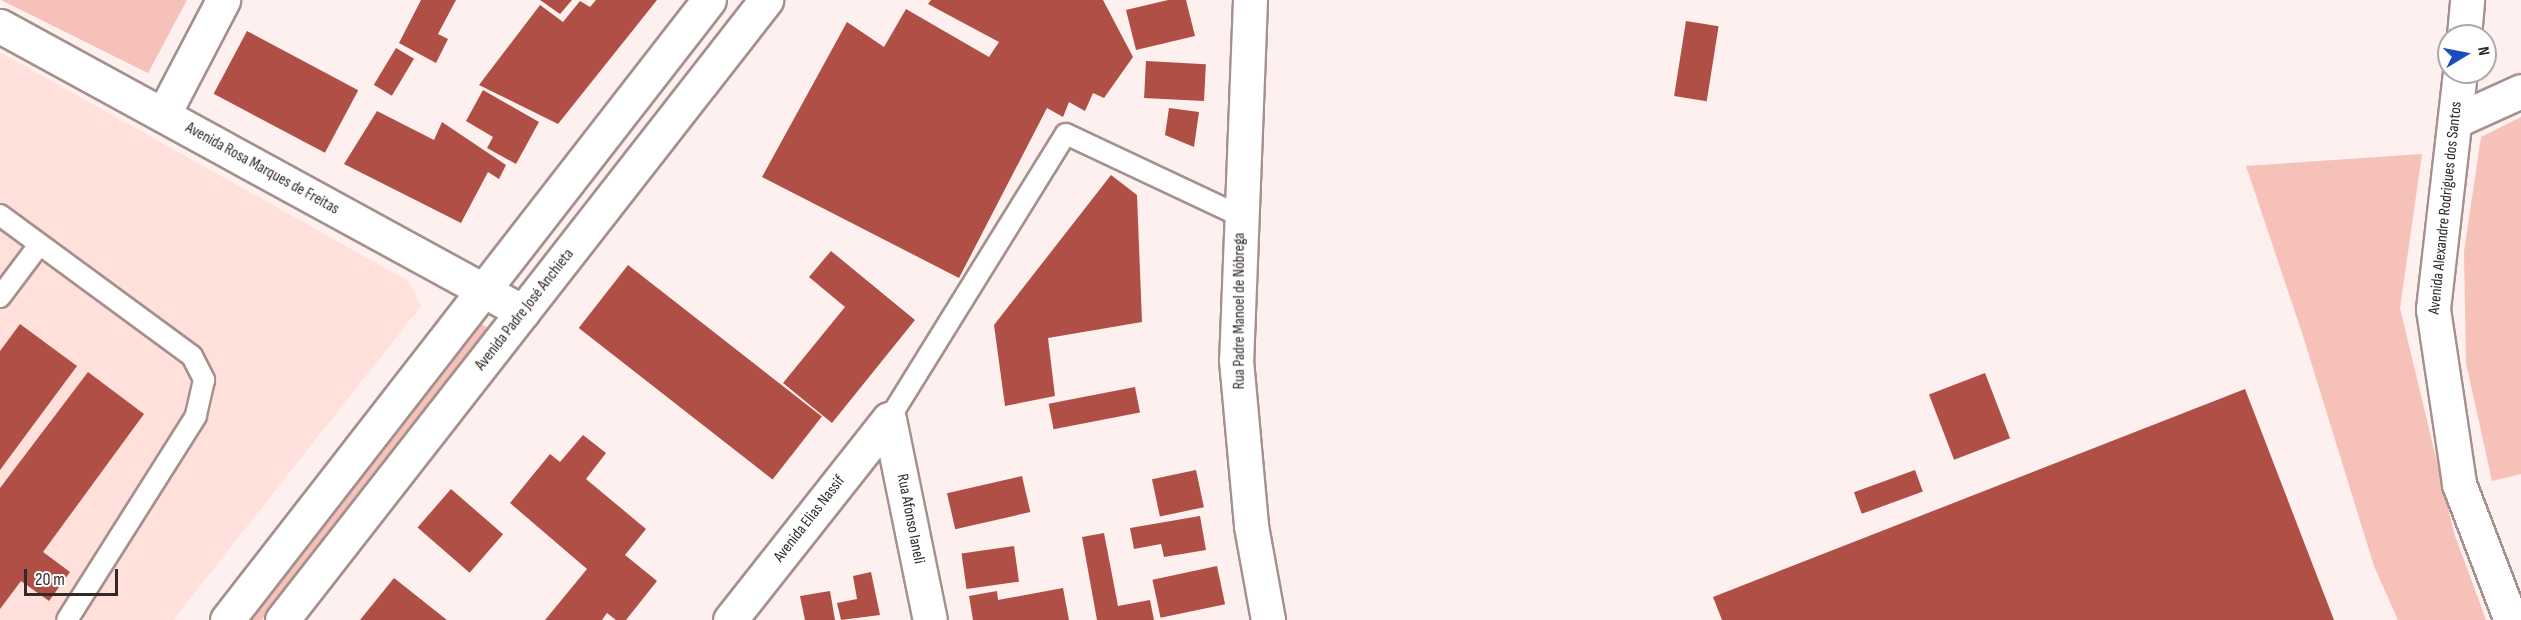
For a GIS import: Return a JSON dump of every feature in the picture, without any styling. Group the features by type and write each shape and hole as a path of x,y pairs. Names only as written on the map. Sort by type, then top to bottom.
{"street":[{"path":"163,115 223,0"},
{"path":"227,620 709,0"},
{"name":"Avenida Padre José Anchieta","path":"290,617 523,312 766,0"},
{"name":"Rua Padre Manoel de Nóbrega","path":"1250,0 1236,360 1251,526 1268,620"},
{"path":"2465,24 2467,0"},
{"name":"Avenida Rosa Marques de Freitas","path":"0,26 523,312"},
{"name":"Avenida Alexandre Rodrigues dos Santos","path":"2459,84 2433,309 2459,484 2511,620"},
{"path":"2455,121 2521,91"},
{"name":"Avenida Elias Nassif","path":"730,620 889,419"},
{"name":"Rua Afonso Ianeli","path":"889,419 930,620"}],"lane":[{"path":"889,419 1066,134 1240,216"},
{"path":"0,215 192,356 204,380 196,416 67,620"},
{"path":"0,297 39,245"}],"shaded area":[{"path":"1,0 187,0 148,73"},
{"path":"0,52 408,281 421,306 173,620 0,620"},
{"path":"2521,117 2521,474 2492,481 2466,363 2464,252 2481,137"},
{"path":"2422,154 2400,308 2454,533 2486,620 2398,620 2374,566 2303,336 2246,166"},
{"path":"478,323 487,327 483,338 262,620 243,620"}],"building":[{"path":"421,0 456,0 438,34 448,39 436,63 399,43"},
{"path":"540,0 572,0 560,14"},
{"path":"596,0 657,0 558,124 479,85 540,5 563,22 580,1 590,7"},
{"path":"931,0 1103,0 1133,57 1104,98 1093,93 1085,111 1069,102 1063,117 1047,108 959,278 762,177 847,22 884,47 906,9 989,57 999,42 928,4"},
{"path":"1168,0 1186,0 1195,36 1136,50 1126,10"},
{"path":"1686,21 1719,26 1707,101 1674,96"},
{"path":"247,31 358,90 325,153 214,94"},
{"path":"396,48 414,59 392,96 374,85"},
{"path":"1146,61 1206,64 1204,101 1144,98"},
{"path":"483,90 539,122 516,164 487,148 493,137 466,121"},
{"path":"1169,108 1199,112 1194,147 1165,135"},
{"path":"377,111 434,140 442,122 506,165 499,179 488,172 461,223 344,164"},
{"path":"1111,175 1137,195 1142,322 1048,338 1055,396 1005,406 994,325"},
{"path":"831,251 915,320 832,423 783,383 845,307 809,277"},
{"path":"628,265 822,416 773,479 579,328"},
{"path":"20,324 77,366 0,470 0,351"},
{"path":"88,372 144,414 43,552 70,572 49,601 21,581 0,609 0,488"},
{"path":"1985,373 2010,438 1954,460 1929,395"},
{"path":"1135,387 1140,413 1054,429 1049,404"},
{"path":"2245,389 2334,620 1722,620 1713,597"},
{"path":"583,435 606,453 586,479 646,529 625,555 657,581 626,620 616,620 607,613 602,620 545,620 587,569 510,503 550,454 560,462"},
{"path":"1196,470 1204,507 1160,517 1152,479"},
{"path":"1915,470 1923,492 1862,514 1854,492"},
{"path":"1022,476 1030,512 955,529 947,493"},
{"path":"451,489 503,534 470,573 418,527"},
{"path":"1200,516 1206,550 1164,557 1161,544 1134,549 1130,528"},
{"path":"1104,533 1118,606 1150,600 1154,620 1097,620 1082,537"},
{"path":"1014,546 1019,582 967,589 962,553"},
{"path":"1217,566 1225,604 1161,618 1152,580"},
{"path":"871,572 880,615 841,620 837,603 857,599 853,576"},
{"path":"394,578 447,620 360,620"},
{"path":"1063,588 1069,620 973,620 969,596 997,591 998,600"},
{"path":"830,591 835,620 805,620 800,596"}]}
